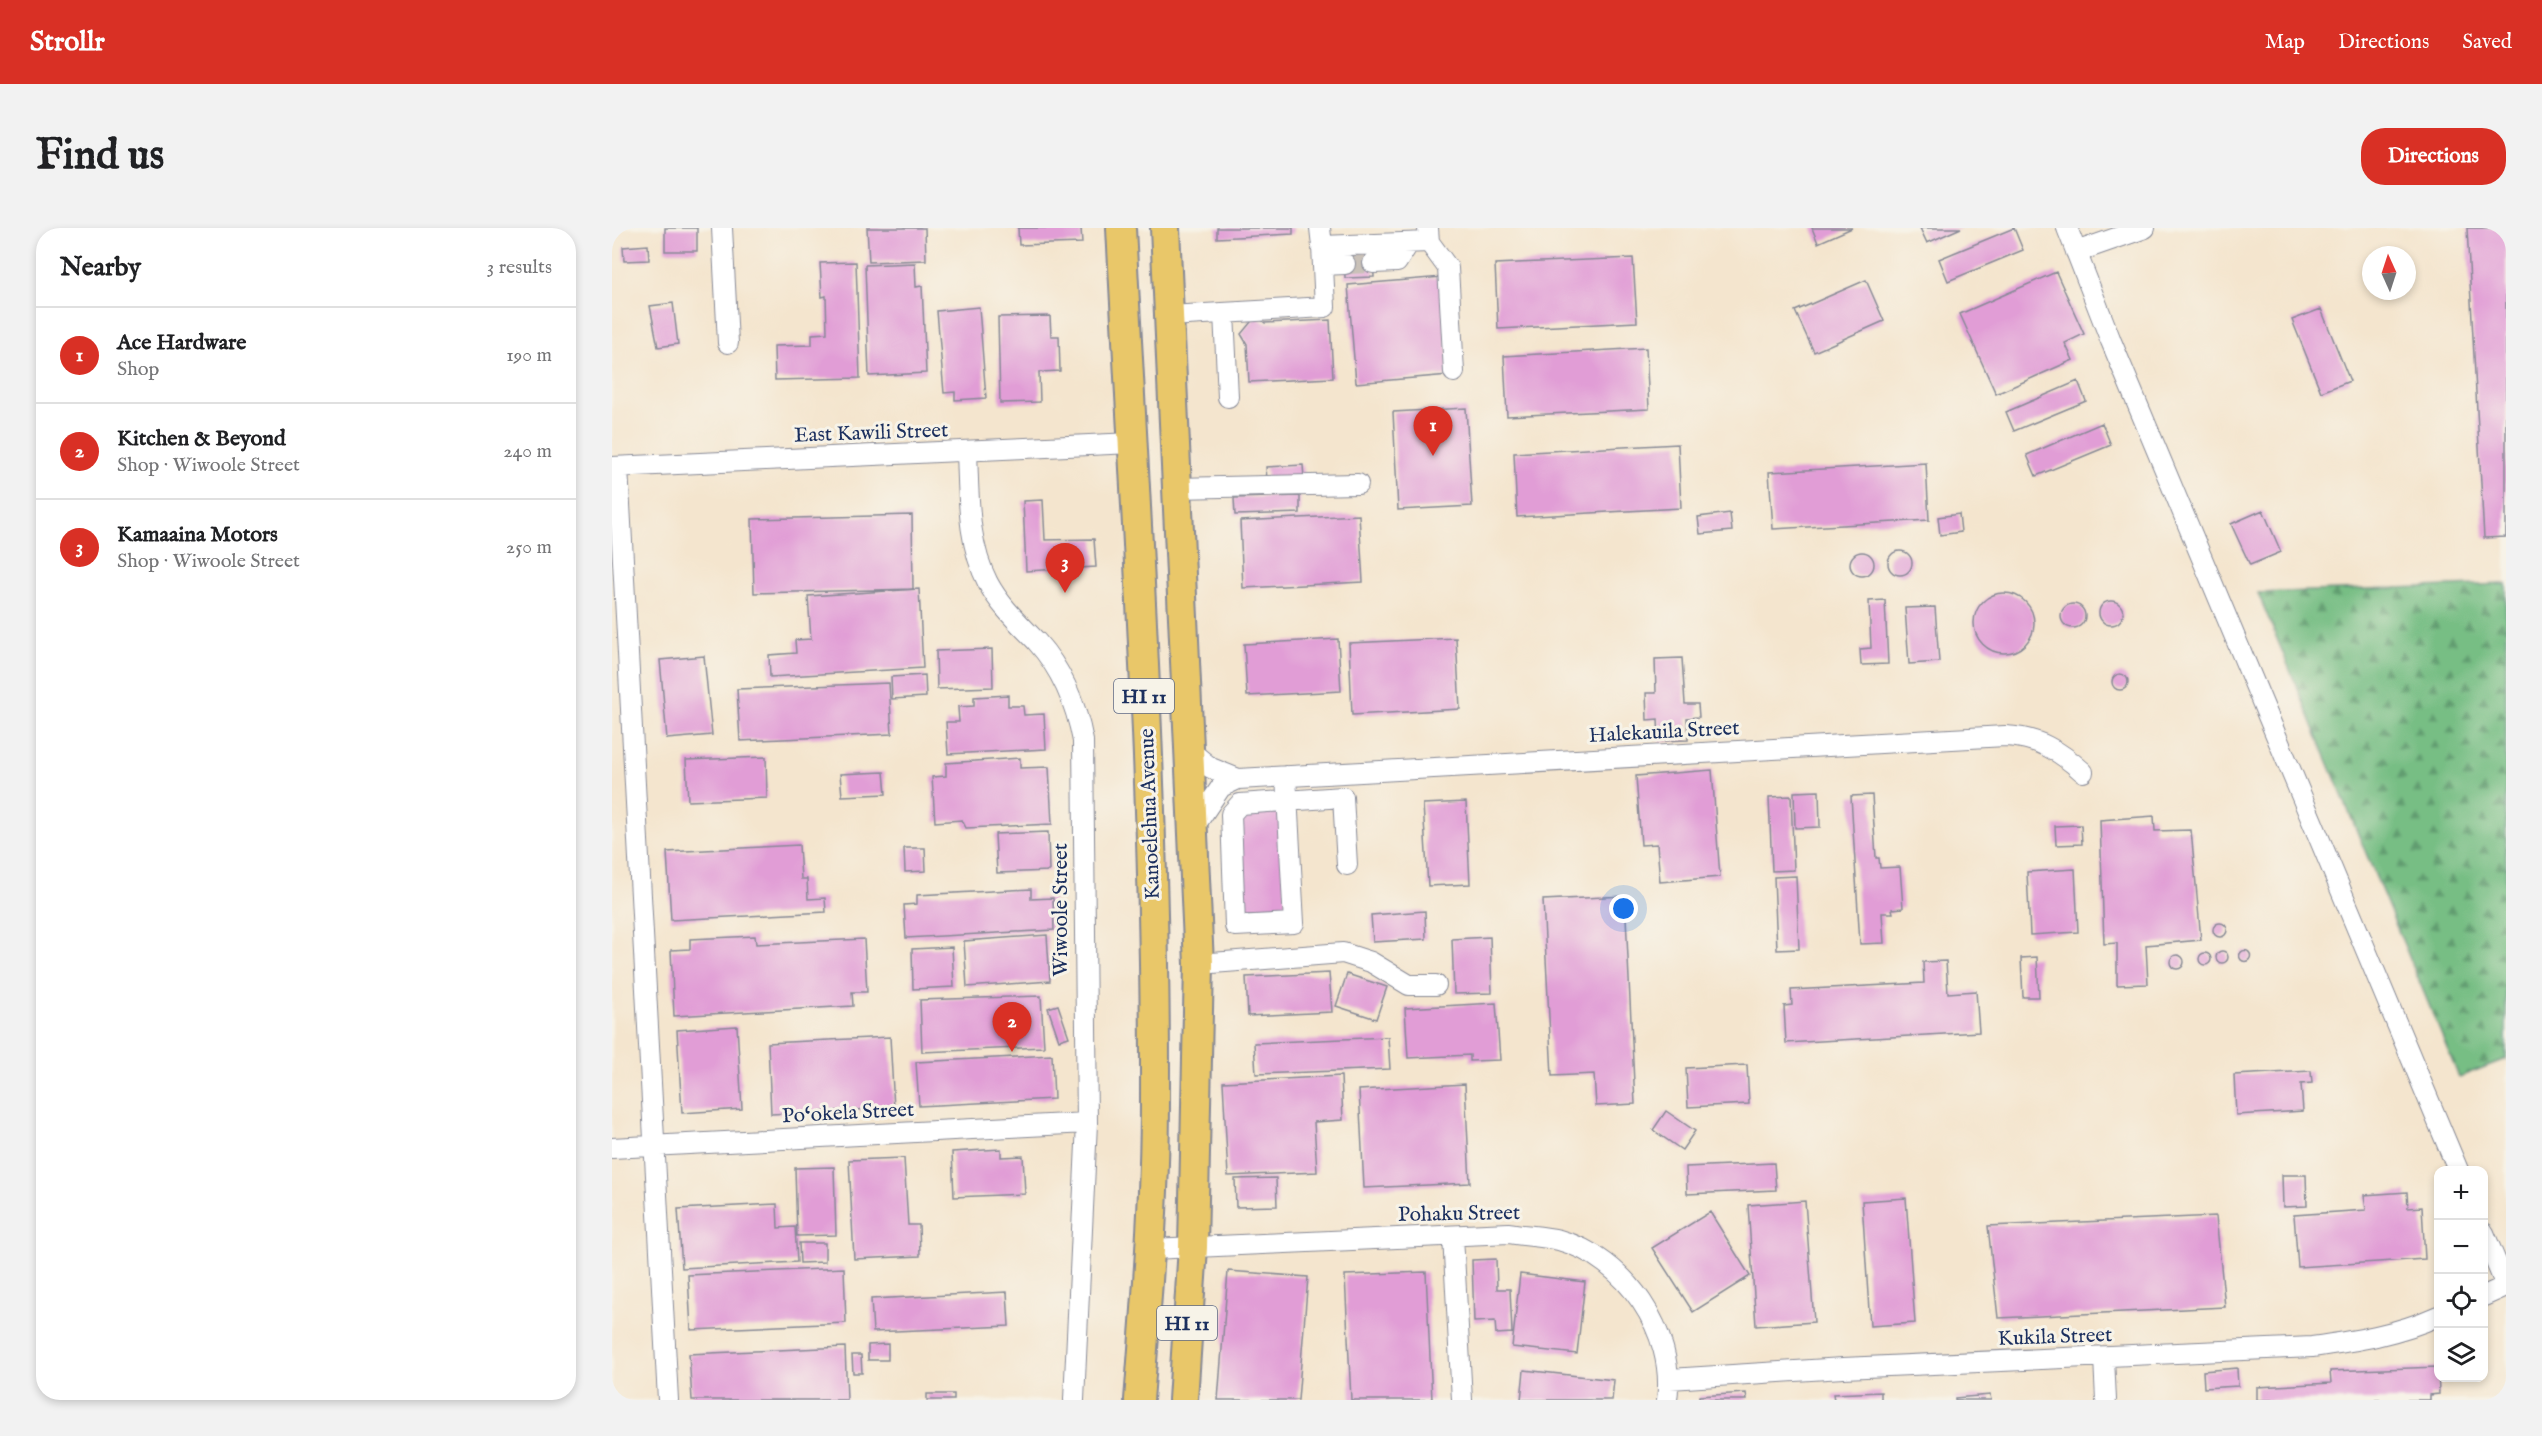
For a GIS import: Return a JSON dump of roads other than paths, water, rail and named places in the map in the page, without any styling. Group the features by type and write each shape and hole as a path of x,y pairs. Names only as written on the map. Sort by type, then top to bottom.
{"highway":[{"name":"Kanoelehua Avenue","path":"1120,228 1149,787 1154,948 1155,1102 1151,1249 1139,1400"},
{"name":"Kanoelehua Avenue","path":"1165,228 1199,964 1193,1247 1183,1400"},
{"path":"1132,443 1147,436 1159,424 1170,409 1172,395"},
{"path":"1132,443 1146,447 1154,453 1169,473 1176,491"}],"street":[{"path":"722,228 728,343"},
{"path":"2067,228 2115,351 2456,1166"},
{"path":"2076,252 2145,228"},
{"path":"1322,246 1409,243 1429,235 1448,268 1454,372"},
{"path":"1373,263 1397,262 1409,243"},
{"path":"1169,316 1325,307 1322,246"},
{"path":"1322,246 1345,264"},
{"path":"1224,313 1228,397"},
{"name":"East Kawili Street","path":"615,467 1132,443"},
{"name":"Wiwoole Street","path":"966,452 971,529 977,557 988,584 1006,611 1038,643 1056,666 1071,694 1083,741 1087,1123 1085,1211 1074,1400"},
{"path":"615,467 628,610 668,1400"},
{"path":"1176,491 1358,484"},
{"name":"Halekauila Street","path":"1189,750 1211,768 1238,779 2005,736 2036,741 2064,754 2083,772"},
{"path":"1286,776 1287,800 1294,923 1234,926 1231,814 1240,804 1287,800 1343,797 1347,865"},
{"path":"1194,827 1221,787 1238,779"},
{"path":"1199,964 1343,953 1371,962 1409,985 1436,985"},
{"name":"Po‘okela Street","path":"612,1148 1087,1123"},
{"name":"Pohaku Street","path":"1151,1249 1509,1233 1560,1240 1596,1257 1623,1278 1641,1301 1657,1329 1670,1379 1667,1400"},
{"path":"1453,1236 1462,1400"},
{"path":"2488,1243 2506,1286 2488,1294"},
{"name":"Kukila Street","path":"1670,1379 1843,1368 2312,1347 2349,1342 2413,1327 2434,1318"},
{"path":"2104,1358 2106,1400"}],"tunnel":[{"path":"1345,264 1373,263"}],"place":[{"name":"Ace Hardware","path":"1433,456"},
{"name":"Kamaaina Motors","path":"1065,593"},
{"name":"Kitchen & Beyond","path":"1012,1052"}]}
